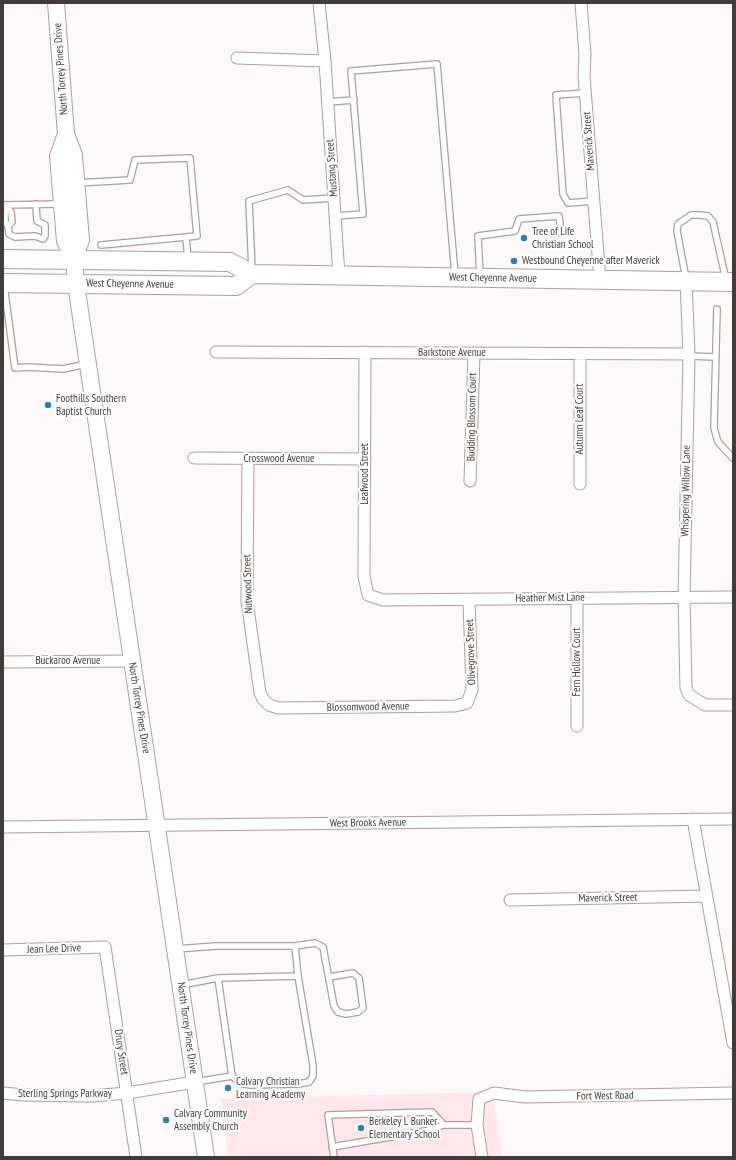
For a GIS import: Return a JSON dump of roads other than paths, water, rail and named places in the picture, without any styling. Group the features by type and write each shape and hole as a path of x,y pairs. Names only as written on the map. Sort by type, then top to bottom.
{"main road":[{"name":"North Torrey Pines Drive","path":"56,3 63,140 58,156 65,241 74,259 76,284 158,826 206,1157"},
{"name":"North Torrey Pines Drive","path":"63,140 74,155 77,183 82,240 74,259"},
{"path":"63,212 71,210 70,194 72,188 77,183"},
{"name":"West Cheyenne Avenue","path":"3,259 230,262 252,274 730,282"},
{"name":"West Cheyenne Avenue","path":"3,283 236,286 252,274"}],"street":[{"name":"Mustang Street","path":"319,3 325,61 339,276"},
{"name":"Maverick Street","path":"581,3 600,280"},
{"path":"237,58 325,61"},
{"name":"Whispering Willow Lane","path":"686,281 689,355 684,597 686,688 689,695 693,699 705,705 733,705"},
{"name":"Barkstone Avenue","path":"216,352 689,355"},
{"name":"Leafwood Street","path":"365,352 364,576 368,595"},
{"name":"Budding Blossom Court","path":"470,481 474,353"},
{"name":"Autumn Leaf Court","path":"580,355 580,484"},
{"name":"Crosswood Avenue","path":"194,458 365,459"},
{"name":"Nutwood Street","path":"248,459 247,601 260,692 263,699 269,705"},
{"name":"Heather Mist Lane","path":"368,595 383,600 733,597"},
{"name":"Fern Hollow Court","path":"577,598 577,726"},
{"name":"Olivegrove Street","path":"467,703 472,690 469,600"},
{"name":"Buckaroo Avenue","path":"3,662 132,661"},
{"name":"Blossomwood Avenue","path":"269,705 278,708 317,708 454,706 467,703"},
{"path":"693,819 733,1043"},
{"name":"West Brooks Avenue","path":"3,827 733,819"},
{"name":"Maverick Street","path":"510,900 706,896"},
{"name":"Jean Lee Drive","path":"3,950 105,947"},
{"name":"Drury Street","path":"105,947 136,1157"},
{"name":"Sterling Springs Parkway","path":"3,1093 24,1095 91,1096 127,1093 195,1082"},
{"name":"Fort West Road","path":"477,1125 479,1099 494,1093 525,1097 733,1093"},
{"path":"477,1125 482,1157"}],"lane":[{"path":"335,216 362,214 351,71 437,64 455,278"},
{"path":"586,93 556,95 563,194 568,204 594,201"},
{"path":"328,102 354,100"},
{"path":"77,183 130,180 135,160 190,158 197,236 101,245"},
{"path":"252,274 249,201 288,190 302,200 334,198"},
{"path":"36,204 36,221 45,225 44,239 34,236 15,237 8,234 8,226 4,222 6,206 36,204 63,212"},
{"path":"686,281 677,231 678,224 691,215 700,215 708,216 714,222 730,282"},
{"path":"480,278 478,236 515,231 519,219 559,216 561,233"},
{"path":"186,237 188,261"},
{"path":"3,283 15,368 28,367 62,369 88,364"},
{"path":"717,309 714,428 718,442 733,458"},
{"path":"689,355 716,357"},
{"path":"176,949 216,946 295,946 315,943 323,947 330,977 334,1006 338,1012 346,1014 358,1012 363,1008 359,978 354,973 330,977"},
{"path":"218,978 232,1076 240,1083 250,1085 298,1084 309,1082 313,1076 313,1065 298,976 295,946"},
{"path":"181,985 218,978 298,976"},
{"path":"195,1082 232,1076"},
{"path":"334,1157 328,1115 432,1112 444,1125"},
{"path":"332,1147 425,1131 444,1125 477,1125"}],"place":[{"name":"Tree of Life Christian School","path":"524,238"},
{"name":"Westbound Cheyenne after Maverick","path":"514,261"},
{"name":"Foothills Southern Baptist Church","path":"48,405"},
{"name":"Calvary Christian Learning Academy","path":"228,1088"},
{"name":"Calvary Community Assembly Church","path":"166,1120"},
{"name":"Berkeley L Bunker Elementary School","path":"361,1128"}]}
